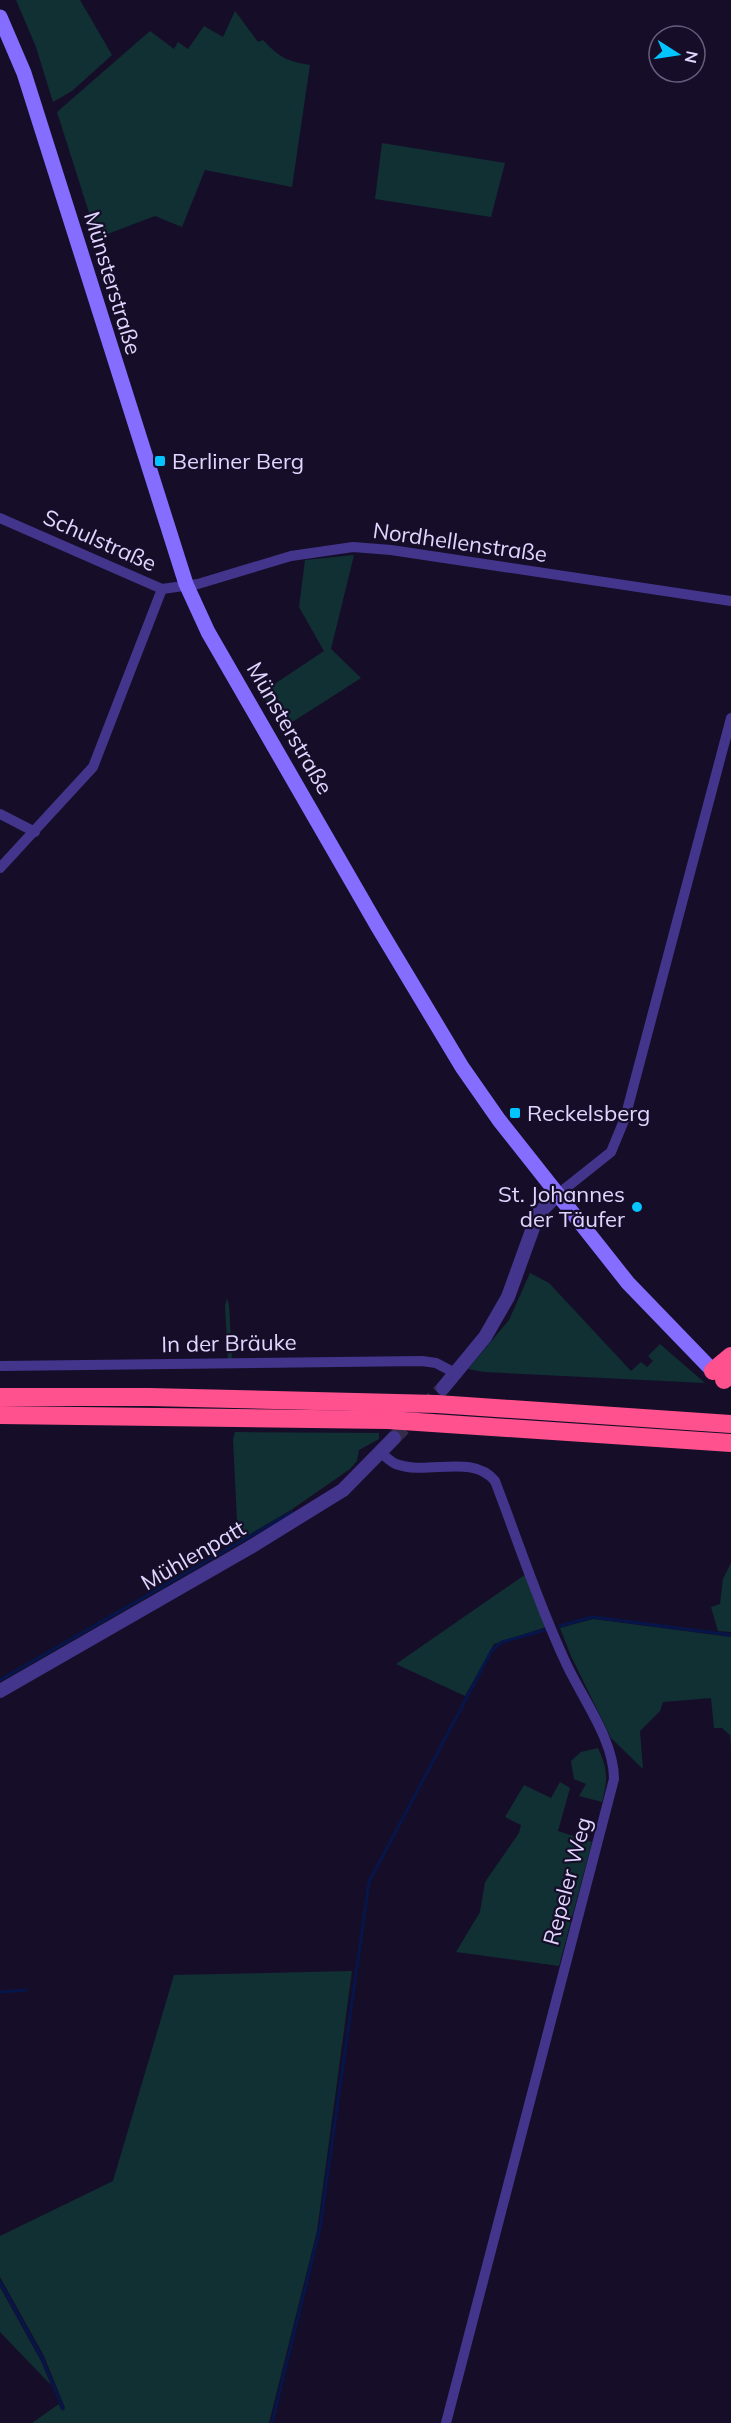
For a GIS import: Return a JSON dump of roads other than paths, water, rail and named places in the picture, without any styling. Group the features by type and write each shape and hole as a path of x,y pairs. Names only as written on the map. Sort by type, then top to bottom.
{"highway":[{"path":"723,1375 731,1356"},
{"path":"0,1397 148,1397 437,1404 727,1424"},
{"path":"0,1415 388,1420 731,1443"}],"main road":[{"name":"Münsterstraße","path":"0,17 24,73 146,464 186,584 213,641 378,927 462,1067 499,1120 628,1283 723,1375"}],"street":[{"name":"Schulstraße","path":"0,518 162,589 186,584"},
{"name":"Nordhellenstraße","path":"186,584 198,584 291,556 353,547 392,550 731,601"},
{"path":"0,868 93,766 162,589"},
{"path":"443,1388 485,1337 508,1297 538,1214 557,1195 611,1152 625,1118 731,718"},
{"path":"0,814 35,832"},
{"name":"In der Bräuke","path":"0,1366 422,1361 436,1363 456,1374"},
{"name":"Mühlenpatt","path":"0,1691 249,1548 343,1490 394,1438"},
{"name":"Repeler Weg","path":"381,1453 395,1464 408,1467 478,1469 489,1474 495,1481 565,1661 609,1747 614,1763 611,1790 446,2423"}],"waterway":[{"path":"0,1680 292,1512"},
{"path":"560,1626 592,1617 731,1635"},
{"path":"272,2423 320,2228 369,1882 492,1650 502,1642 545,1630"},
{"path":"0,1992 26,1990"},
{"path":"0,2282 42,2358 63,2409"}],"tunnel":[{"path":"394,1438 443,1388"}],"place":[{"name":"Berliner Berg","path":"160,461"},
{"name":"Reckelsberg","path":"515,1113"},
{"name":"St. Johannes der Täufer","path":"637,1207"}]}
